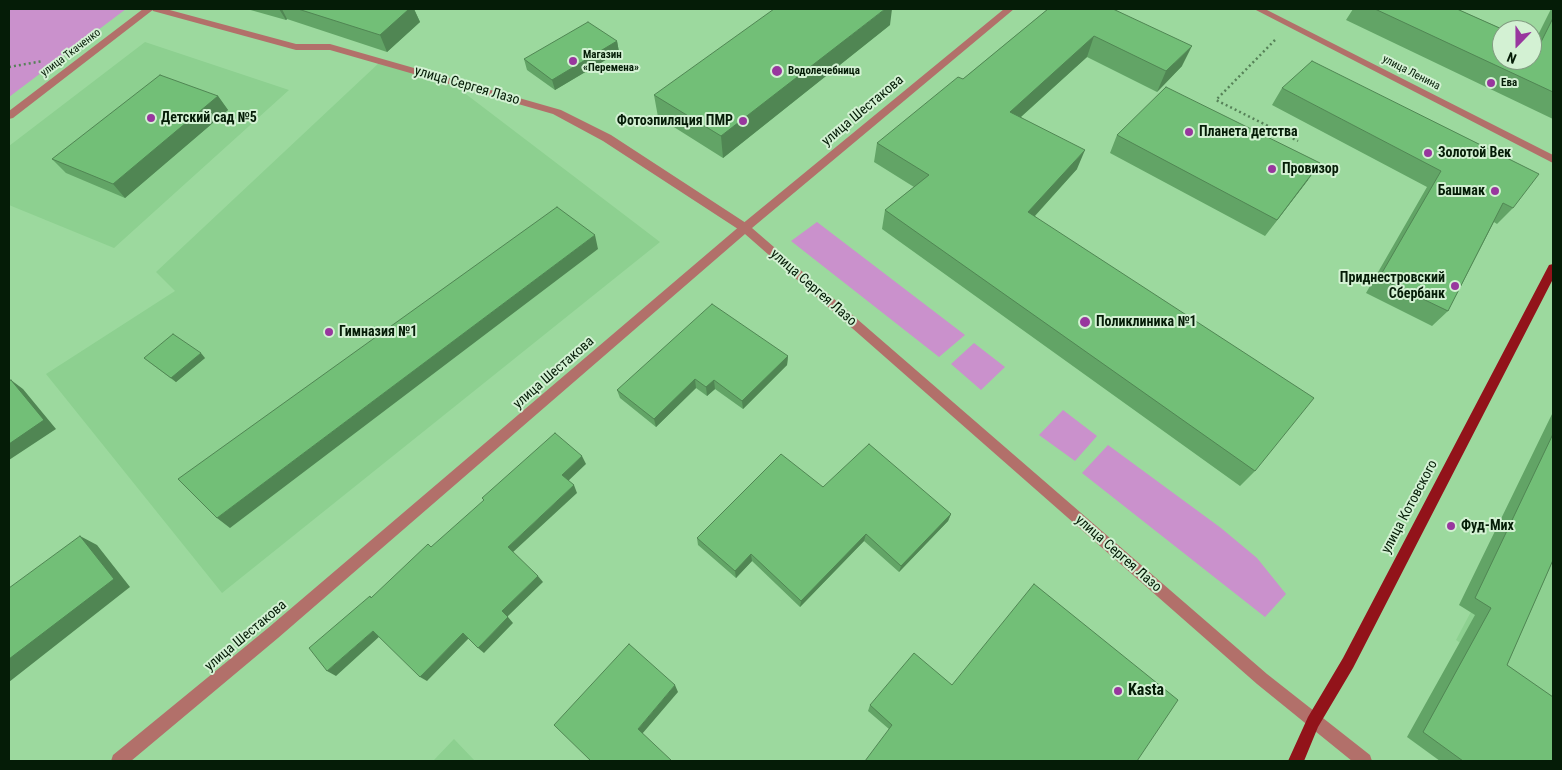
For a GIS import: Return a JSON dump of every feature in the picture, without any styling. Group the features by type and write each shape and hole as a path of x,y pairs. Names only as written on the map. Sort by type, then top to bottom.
{"main road":[{"name":"улица Котовского","path":"1296,761 1313,722 1348,663 1553,268"}],"street":[{"name":"улица Ткаченко","path":"9,116 149,9"},
{"name":"улица Сергея Лазо","path":"156,9 296,47 330,47 557,112 607,138 745,228 1254,673 1364,761"},
{"name":"улица Шестакова","path":"119,761 273,633 745,228 1009,9"},
{"name":"улица Ленина","path":"1258,9 1553,159"}],"path":[{"path":"1290,25 1216,100 1298,141"},
{"path":"9,66 46,61"}],"shaded area":[{"path":"9,9 126,9 9,97"},
{"name":"Детский сад №5","path":"145,42 289,90 114,248 9,205 9,146"},
{"name":"Гимназия №1","path":"380,62 454,85 660,242 222,593 46,374 175,291 156,272"},
{"path":"817,222 965,335 939,357 791,241"},
{"path":"974,343 1005,367 981,390 951,364"},
{"path":"1063,410 1097,436 1075,461 1039,435"},
{"path":"1108,445 1221,528 1257,558 1286,594 1265,617 1082,473"},
{"path":"1553,457 1553,706 1456,640"},
{"path":"454,739 475,761 433,761"}],"building":[{"path":"298,9 409,9 380,35"},
{"name":"Водолечебница","path":"774,9 885,9 721,136 654,95"},
{"path":"1048,9 1113,9 1192,46 1166,71 1094,36 1010,112 1085,150 1028,212 1314,398 1255,471 885,210 929,175 877,143 958,77 963,79"},
{"path":"1375,9 1457,9 1492,25 1492,64"},
{"path":"1553,18 1553,92 1506,70 1542,70 1542,40"},
{"path":"588,22 617,41 552,80 524,59"},
{"path":"1312,61 1539,174 1513,208 1503,203 1448,311 1379,278 1441,171 1282,88"},
{"path":"160,75 218,96 113,184 52,159"},
{"path":"1166,87 1320,163 1277,220 1117,135"},
{"path":"557,207 595,235 217,518 178,479"},
{"path":"712,304 788,356 742,401 714,380 706,387 695,379 654,419 617,390"},
{"path":"173,334 201,353 171,378 144,358"},
{"path":"11,380 44,420 9,444 9,381"},
{"path":"555,433 582,456 562,475 574,485 508,547 538,576 502,611 508,617 478,648 463,633 420,677 373,631 327,671 309,648 370,596 371,598 428,544 431,547 484,500 482,498"},
{"path":"1553,434 1553,560 1507,665 1553,697 1553,761 1463,761 1423,732 1491,608 1475,598"},
{"path":"869,444 951,514 901,566 866,534 801,601 751,554 735,571 697,538 781,454 823,487"},
{"path":"80,536 114,579 9,659 9,588"},
{"path":"1034,584 1178,700 1137,761 865,761 892,725 870,705 914,653 952,685"},
{"path":"629,644 675,685 638,729 672,761 591,761 554,725"}],"place":[{"name":"Магазин «Перемена»","path":"573,61"},
{"name":"Водолечебница","path":"777,71"},
{"name":"Ева","path":"1491,83"},
{"name":"Детский сад №5","path":"151,118"},
{"name":"Фотоэпиляция ПМР","path":"743,121"},
{"name":"Планета детства","path":"1189,132"},
{"name":"Золотой Век","path":"1428,153"},
{"name":"Провизор","path":"1272,169"},
{"name":"Башмак","path":"1495,191"},
{"name":"Приднестровский Сбербанк","path":"1455,286"},
{"name":"Поликлиника №1","path":"1085,322"},
{"name":"Гимназия №1","path":"329,332"},
{"name":"Фуд-Мих","path":"1451,526"},
{"name":"Kasta","path":"1118,691"}]}
